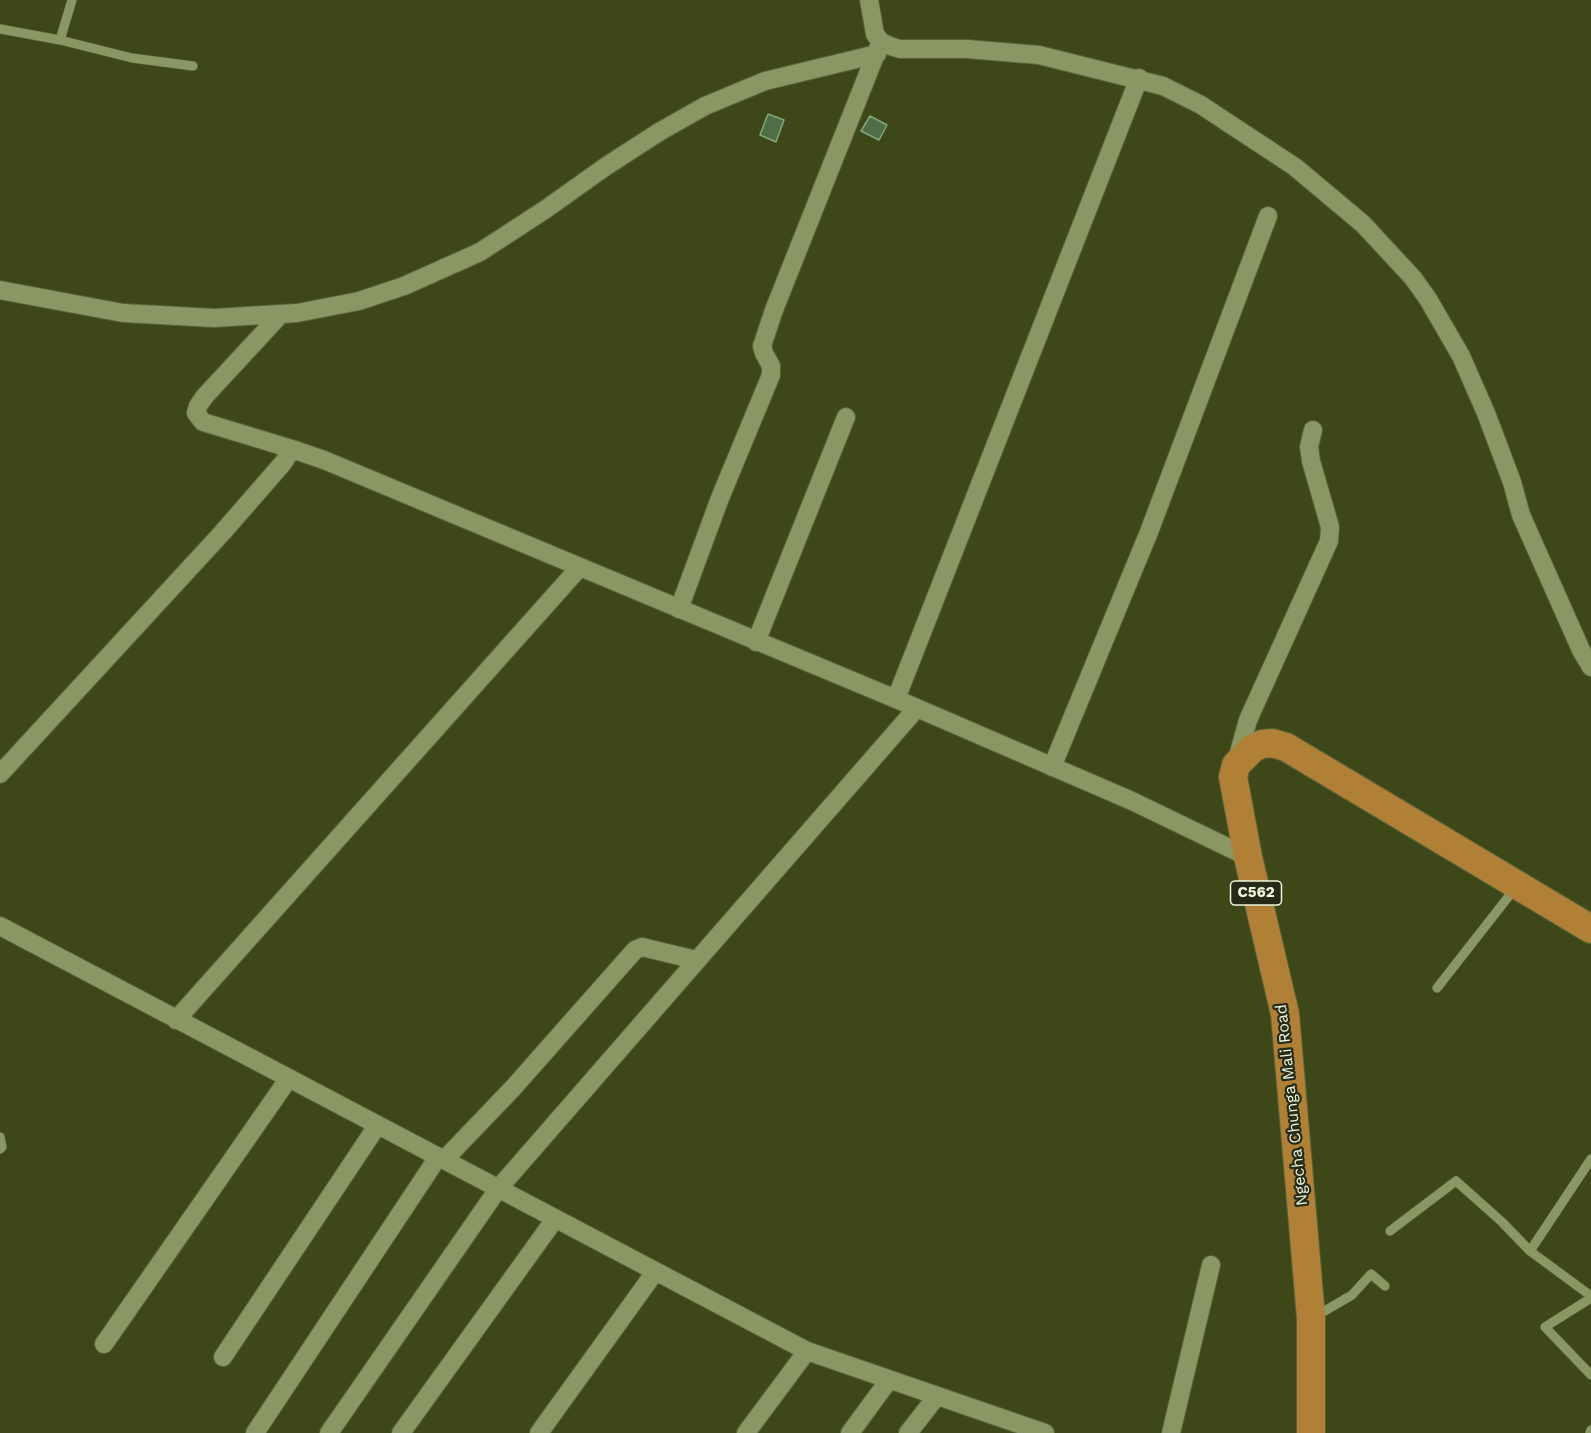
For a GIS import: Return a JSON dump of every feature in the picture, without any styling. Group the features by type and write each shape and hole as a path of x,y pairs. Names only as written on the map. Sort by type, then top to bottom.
{"main road":[{"path":"1236,765 1253,748 1262,744 1272,743 1286,747 1591,928"},
{"name":"Ngecha Chunga Mali Road","path":"1236,765 1233,777 1248,857 1285,1014 1311,1318 1311,1433"}],"street":[{"path":"679,609 720,498 771,375 771,366 762,346 774,310 879,48 869,0"},
{"path":"0,290 141,315 214,318 281,314 359,301 386,293 480,252 605,167 705,106 765,81 879,48 967,49 1040,55 1139,78 1163,86 1200,105 1295,167 1364,224 1413,278 1433,307 1461,356 1486,413 1512,482 1521,515 1581,650 1591,667"},
{"path":"896,699 1139,78"},
{"path":"1052,767 1149,532 1268,216"},
{"path":"281,314 205,396 196,413 203,422 324,460 896,699 1132,801 1248,857"},
{"path":"756,642 846,417"},
{"path":"1236,765 1248,720 1329,541 1330,527 1309,447 1313,430"},
{"path":"0,774 222,533 283,463 292,449"},
{"path":"176,1020 579,568"},
{"path":"329,1433 498,1189 916,709"},
{"path":"0,926 807,1351 1045,1433"},
{"path":"255,1433 442,1158 513,1088 635,950 642,947 696,960"},
{"path":"104,1344 289,1078"},
{"path":"223,1357 377,1126"},
{"path":"402,1433 555,1219"},
{"path":"1171,1433 1211,1265"},
{"path":"539,1433 655,1272"},
{"path":"746,1433 807,1351"},
{"path":"850,1433 889,1380"},
{"path":"908,1433 937,1396"}],"lane":[{"path":"60,40 72,0"},
{"path":"0,29 60,40 132,58 193,66"},
{"path":"1437,988 1518,886"},
{"path":"0,1137 3,1147 0,1149"},
{"path":"1530,1251 1591,1159"},
{"path":"1390,1231 1456,1181 1502,1222 1530,1251 1591,1297 1545,1327 1591,1375"},
{"path":"1311,1318 1352,1295 1371,1274 1385,1286"}],"building":[{"path":"768,114 784,120 776,142 760,135"},
{"path":"870,116 887,125 879,140 861,131"}]}
